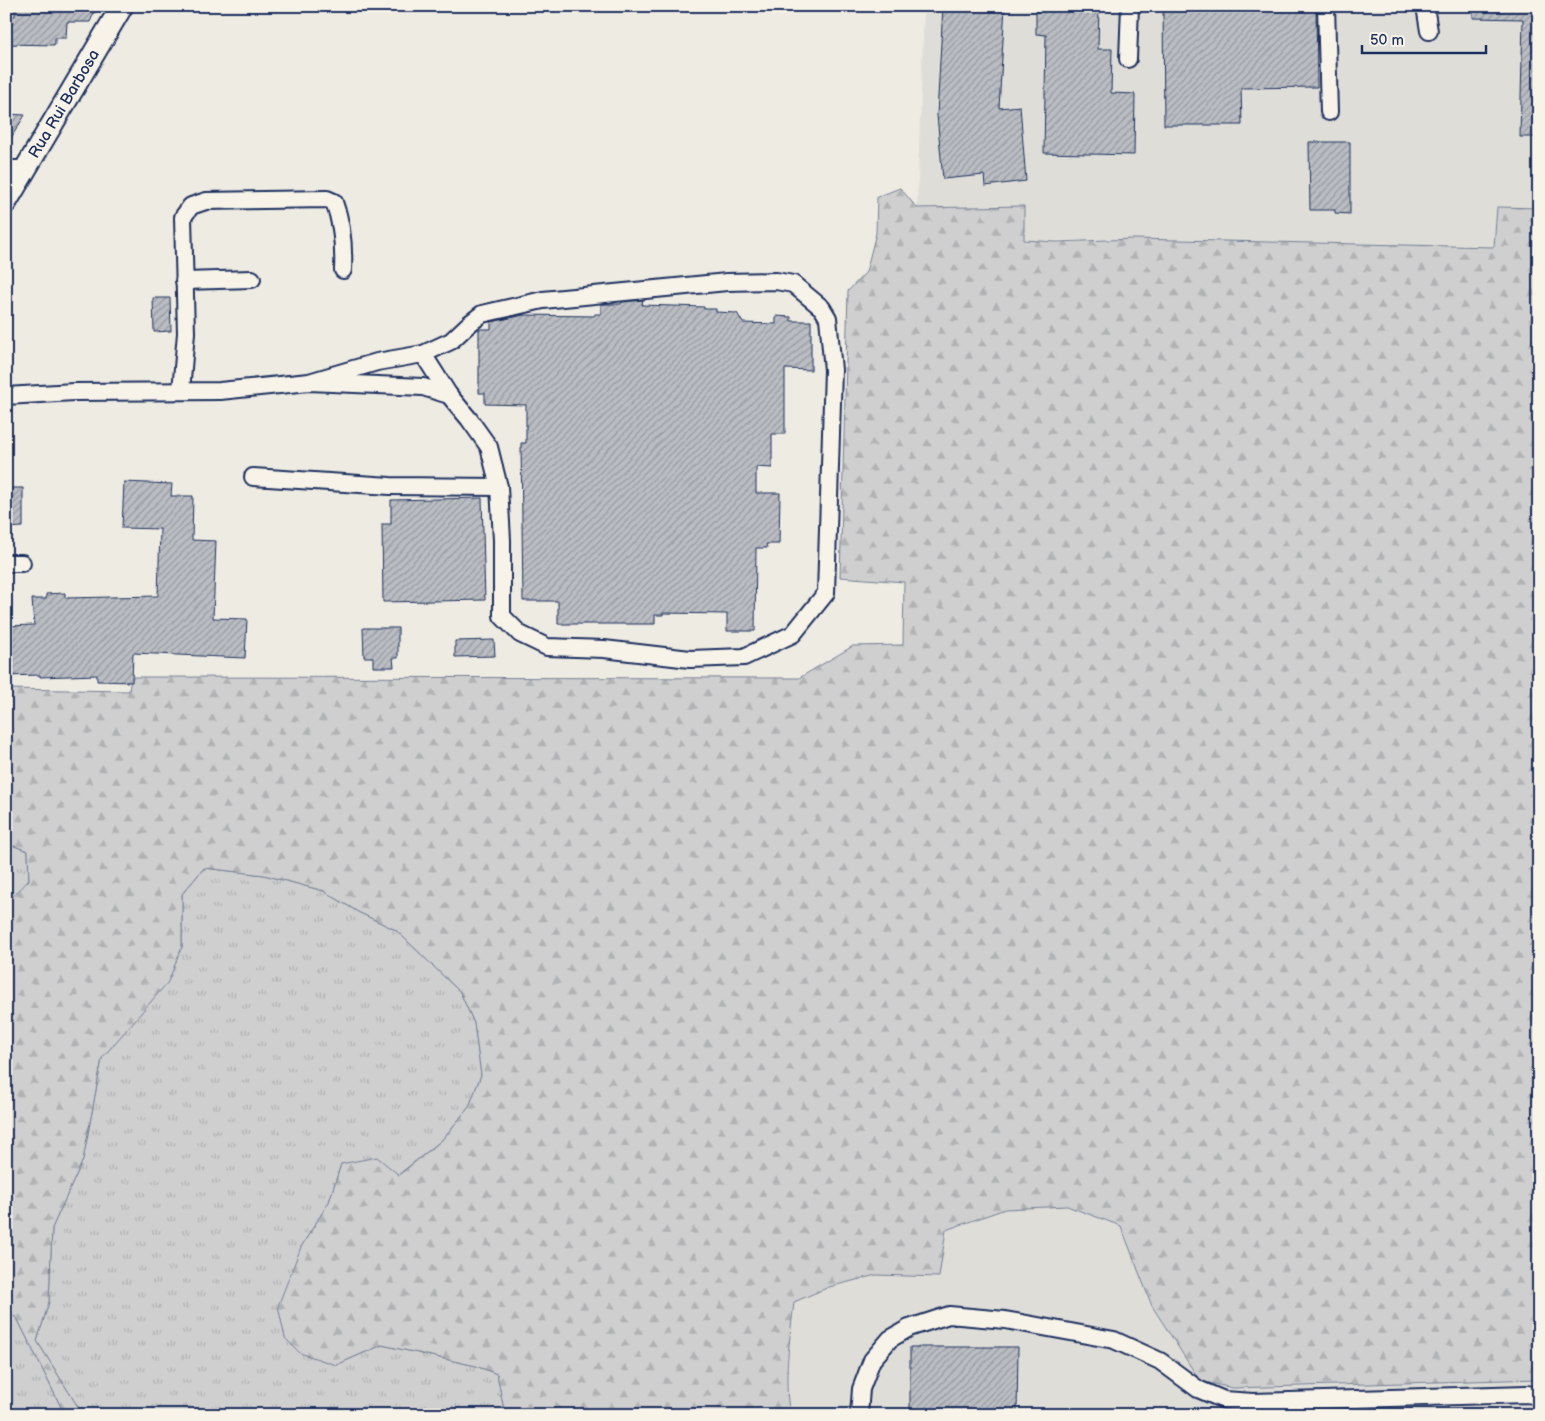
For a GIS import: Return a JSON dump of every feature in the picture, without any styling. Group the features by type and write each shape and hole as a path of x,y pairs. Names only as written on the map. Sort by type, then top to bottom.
{"main road":[{"name":"Rua Rui Barbosa","path":"6,202 16,169 122,6"}],"lane":[{"path":"1128,59 1130,6"},
{"path":"1326,6 1329,112"},
{"path":"1425,6 1429,31"},
{"path":"181,391 186,333 182,217 190,206 206,201 327,199 334,202 338,213 344,253 343,270"},
{"path":"184,281 252,279"},
{"path":"309,382 376,362 423,354 451,341 482,314 543,300 727,282 776,281 793,284 822,308 828,318 833,370 826,594 793,634 744,657 690,659 604,649 547,647 520,634 502,616 502,540 499,487 489,447 449,395 423,354"},
{"path":"6,396 74,392 220,391 309,382 423,387 449,395"},
{"path":"253,477 390,486 499,487"},
{"path":"858,1415 861,1389 872,1360 890,1339 909,1328 949,1315 1005,1320 1114,1340 1160,1361 1198,1389 1224,1400 1253,1402 1527,1394 1539,1396"}],"shaded area":[{"path":"924,6 1539,6 1539,208 1498,207 1494,247 1133,239 1024,241 1024,206 917,208"},
{"path":"1067,1205 1121,1226 1152,1306 1200,1381 1233,1388 1539,1379 1539,1415 790,1415 787,1402 789,1346 794,1302 829,1287 876,1275 939,1277 946,1230 1005,1209"}],"green space":[{"path":"900,188 917,208 1024,206 1024,240 1057,242 1133,239 1494,247 1497,207 1539,208 1539,1379 1233,1388 1200,1381 1152,1306 1121,1226 1067,1206 1005,1209 946,1230 939,1277 876,1275 829,1287 794,1302 787,1373 790,1415 505,1415 497,1374 476,1366 382,1345 336,1365 300,1353 285,1338 278,1306 301,1247 329,1202 341,1164 377,1157 399,1175 442,1140 469,1107 481,1075 474,1023 460,992 396,930 358,912 324,891 264,875 204,868 182,894 182,947 168,982 102,1058 83,1160 52,1228 49,1302 37,1341 83,1415 65,1415 17,1318 6,1312 6,904 29,880 28,851 6,843 6,689 129,691 131,677 799,678 853,646 903,645 904,582 840,577 848,291 866,272 876,233 877,197"},
{"path":"6,843 28,851 29,888 6,905"},
{"path":"204,868 264,875 324,891 358,912 396,930 460,992 474,1023 481,1075 469,1107 442,1140 398,1175 341,1164 329,1202 301,1247 336,1365 382,1345 476,1366 497,1374 505,1415 83,1415 37,1341 49,1302 52,1228 83,1160 102,1058 132,1022 182,947 182,894"},
{"path":"6,1312 17,1318 65,1415 6,1415"}],"building":[{"path":"17,6 97,6 90,22 67,22 66,38 55,38 55,45 6,44 6,24 12,24 12,16 15,16 15,8"},
{"path":"943,6 1005,6 999,108 1020,106 1026,181 985,186 984,175 943,179 937,115"},
{"path":"1036,6 1099,6 1098,49 1112,49 1111,93 1135,94 1134,155 1044,153 1046,35 1036,34"},
{"path":"1163,6 1316,6 1317,87 1241,88 1242,125 1164,125"},
{"path":"1473,6 1539,6 1539,137 1520,137 1523,19 1473,18"},
{"path":"6,114 25,115 6,146"},
{"path":"1309,142 1350,142 1350,214 1335,213 1335,210 1310,210"},
{"path":"153,298 170,298 171,331 154,332"},
{"path":"643,300 642,305 704,307 704,309 716,309 716,312 737,313 743,323 776,324 776,316 791,317 791,321 811,321 811,370 785,369 785,434 772,434 772,468 756,467 756,493 780,493 779,544 766,544 767,548 756,548 755,631 727,631 727,614 663,613 663,615 655,615 655,624 558,624 558,601 523,601 521,443 526,443 526,405 485,404 485,393 479,393 479,329 491,329 491,322 524,315 594,316 595,314 601,314 601,304 621,304 622,302"},
{"path":"124,482 172,484 171,496 193,496 192,540 216,541 213,618 247,619 245,658 133,653 132,682 97,681 97,675 6,676 6,626 34,625 32,599 46,599 46,594 65,593 65,598 158,596 160,529 122,528"},
{"path":"6,488 23,488 23,527 6,528"},
{"path":"482,498 485,600 383,602 382,524 391,524 391,500"},
{"path":"363,628 398,628 398,658 393,658 394,667 373,667 373,657 364,657"},
{"path":"494,640 495,656 455,657 455,641"},
{"path":"910,1347 1018,1347 1017,1415 910,1415"}]}
